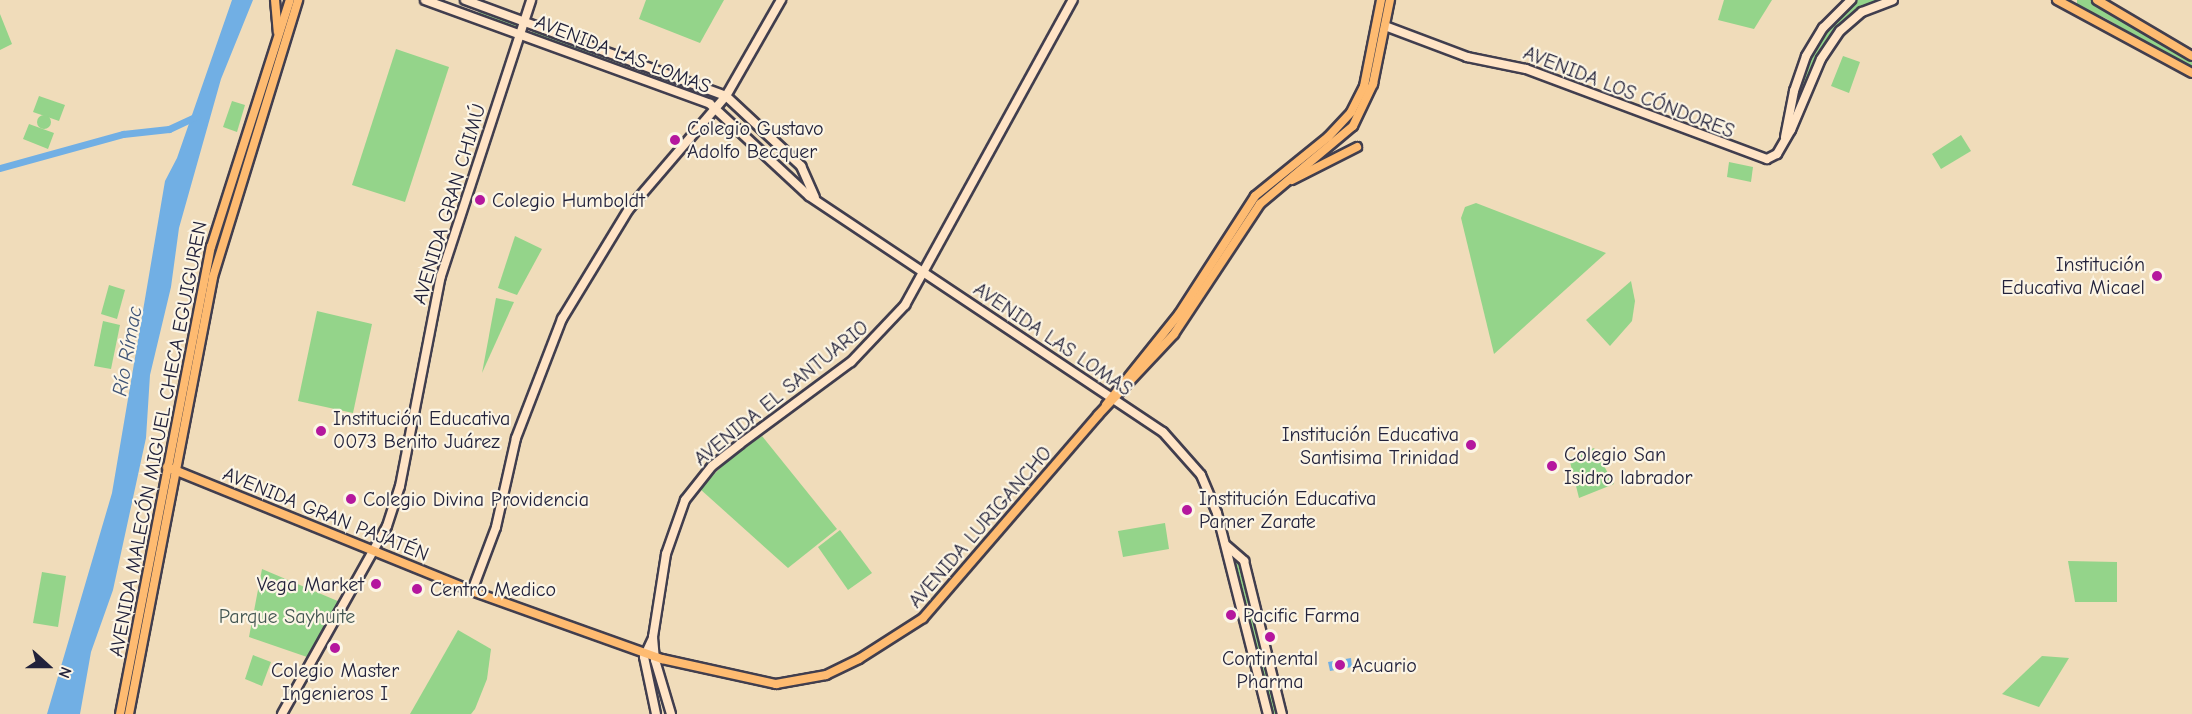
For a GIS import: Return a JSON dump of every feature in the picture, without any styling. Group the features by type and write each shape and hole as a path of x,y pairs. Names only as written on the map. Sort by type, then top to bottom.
{"main road":[{"path":"275,0 279,33"},
{"name":"AVENIDA MALECÓN MIGUEL CHECA EGUIGUREN","path":"129,714 211,248 290,0"},
{"name":"AVENIDA MALECÓN MIGUEL CHECA EGUIGUREN","path":"120,714 220,245 298,0"},
{"name":"AVENIDA LURIGANCHO","path":"1218,259 1255,196 1328,137 1351,112 1364,86 1381,0"},
{"name":"AVENIDA LURIGANCHO","path":"657,658 783,684 814,679 859,659 923,618 1105,409 1260,204 1338,140 1361,115 1373,84 1390,0"},
{"path":"2097,0 2192,56"},
{"path":"2054,1 2071,4 2192,73"},
{"path":"1286,181 1357,147"},
{"name":"AVENIDA GRAN PAJATÉN","path":"171,469 472,591 657,658"}],"street":[{"name":"AVENIDA LAS LOMAS","path":"425,0 691,94 716,108 815,198 1112,400 1163,432 1193,464 1208,489 1226,545 1268,714"},
{"name":"AVENIDA LAS LOMAS","path":"465,0 726,96 801,166 815,198"},
{"name":"AVENIDA GRAN CHIMÚ","path":"282,714 375,553 400,486 441,276 531,0"},
{"path":"472,591 496,527 516,438 562,319 629,209 726,96 782,0"},
{"name":"AVENIDA EL SANTUARIO","path":"644,655 653,637 670,537 678,514 694,487 740,444 836,375 876,340 905,305 1073,0"},
{"path":"1785,139 1794,91 1806,56 1823,28 1851,0"},
{"path":"1785,139 1799,116 1827,49 1840,31 1862,12 1893,0"},
{"name":"AVENIDA LOS CÓNDORES","path":"1385,26 1467,57 1526,69 1755,157 1772,158 1785,139"},
{"path":"736,126 746,115"},
{"name":"AVENIDA LAS LOMAS","path":"1226,545 1244,561 1282,714"},
{"path":"1242,608 1255,604"},
{"name":"AVENIDA EL SANTUARIO","path":"653,637 671,714"},
{"path":"644,655 656,714"},
{"path":"1255,663 1267,659"}],"green space":[{"path":"646,0 724,0 700,43 639,19"},
{"path":"1724,0 1772,0 1754,29 1718,20"},
{"path":"1855,0 1884,0 1859,10 1832,36 1790,131 1805,65 1824,30"},
{"path":"2077,0 2091,0 2107,7 2192,59 2192,69 2105,18 2077,6"},
{"path":"480,10 519,24 518,27 478,14"},
{"path":"0,14 12,44 0,50"},
{"path":"533,29 671,78 668,81 532,33"},
{"path":"396,49 449,67 405,202 352,185"},
{"path":"1843,56 1860,62 1849,93 1831,86"},
{"path":"39,96 65,105 59,121 33,112"},
{"path":"232,101 245,105 237,132 223,127"},
{"path":"44,115 49,117 51,122 49,127 44,129 39,127 37,122 39,117"},
{"path":"29,124 54,133 48,149 23,139"},
{"path":"1961,135 1971,151 1941,169 1932,154"},
{"path":"1729,162 1753,167 1751,182 1727,177"},
{"path":"1476,203 1606,253 1494,354 1461,218 1465,207"},
{"path":"515,236 542,249 517,295 498,288"},
{"path":"1631,281 1635,301 1632,321 1610,346 1586,320"},
{"path":"109,285 125,290 117,319 101,314"},
{"path":"496,298 514,302 482,373"},
{"path":"317,311 372,324 353,413 298,401"},
{"path":"103,321 120,325 111,369 94,366"},
{"path":"762,436 837,529 788,568 700,489 729,459"},
{"path":"1594,448 1614,484 1579,498 1569,458"},
{"path":"1165,523 1169,549 1123,557 1118,531"},
{"path":"840,530 872,573 848,590 818,547"},
{"path":"1236,561 1242,564 1251,600 1247,604 1243,600 1234,566"},
{"path":"2068,561 2117,562 2117,602 2075,602"},
{"name":"Parque Sayhuite","path":"262,569 340,602 307,657 249,637"},
{"path":"42,572 66,576 58,627 33,623"},
{"path":"1247,611 1254,612 1264,653 1260,658 1256,656"},
{"path":"458,630 491,649 487,679 475,709 471,714 410,714"},
{"path":"253,655 271,662 262,686 245,679"},
{"path":"2042,656 2069,658 2039,707 2002,694"},
{"path":"1261,664 1268,667 1281,714 1272,714"}],"water":[{"path":"232,0 253,0 221,79 179,228 171,287 150,375 146,438 113,590 91,652 80,714 47,714 112,493 165,181 177,158"},
{"name":"Acuario","path":"1351,658 1352,667 1330,671 1328,662"}],"waterway":[{"path":"0,168 123,134 169,129 197,116"}],"place":[{"name":"Colegio Gustavo Adolfo Becquer","path":"675,140"},
{"name":"Colegio Humboldt","path":"480,200"},
{"name":"Institución Educativa Micael","path":"2157,276"},
{"name":"Institución Educativa 0073 Benito Juárez","path":"321,431"},
{"name":"Institución Educativa Santisima Trinidad","path":"1471,445"},
{"name":"Colegio San Isidro labrador","path":"1552,466"},
{"name":"Colegio Divina Providencia","path":"351,499"},
{"name":"Institución Educativa Pamer Zarate","path":"1187,510"},
{"name":"Vega Market","path":"376,584"},
{"name":"Centro Medico","path":"417,589"},
{"name":"Pacific Farma","path":"1231,615"},
{"name":"Continental Pharma","path":"1270,637"},
{"name":"Colegio Master Ingenieros I","path":"335,648"},
{"name":"Acuario","path":"1340,665"}],"water label":[{"name":"Río Rímac","path":"127,351"}]}
